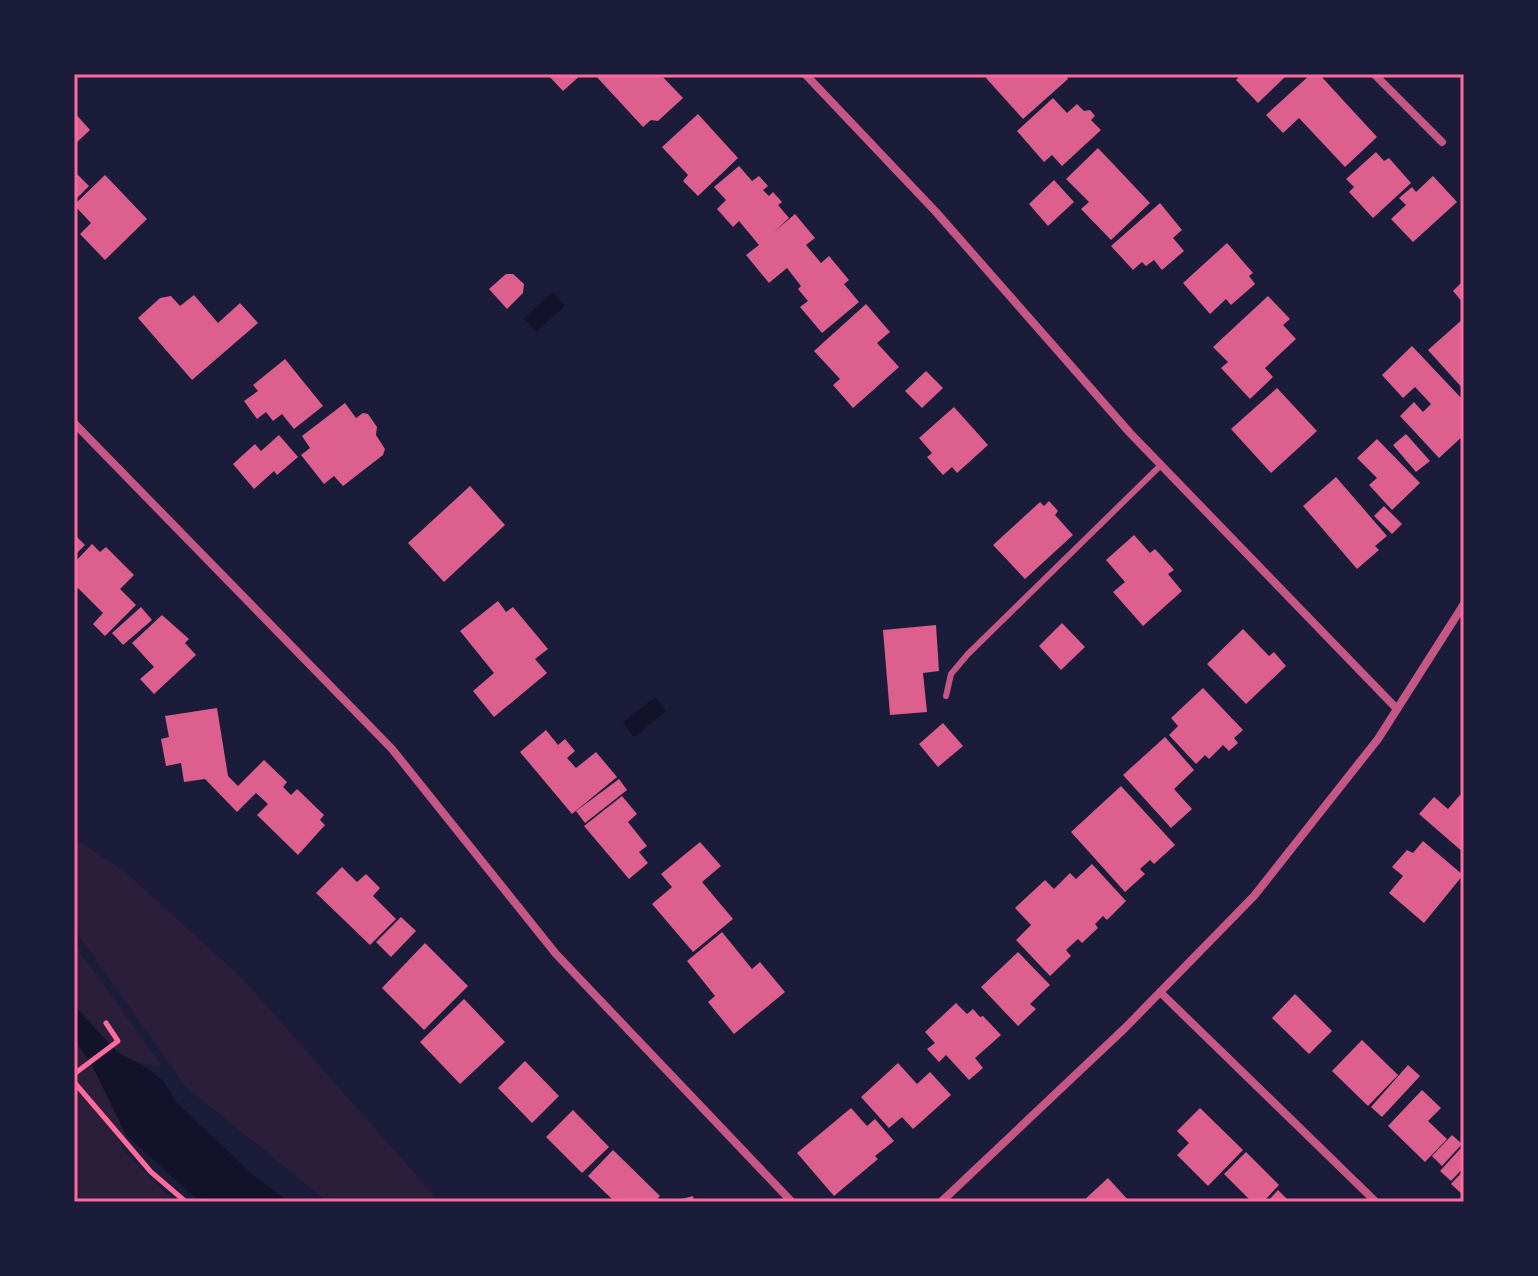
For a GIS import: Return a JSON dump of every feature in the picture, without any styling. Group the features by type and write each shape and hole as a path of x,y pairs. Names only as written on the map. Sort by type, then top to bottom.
{"street":[{"path":"805,74 936,212 1161,465 1397,709"},
{"path":"1374,74 1442,142"},
{"path":"74,423 392,749 556,954 792,1202"},
{"path":"941,1202 1160,992 1254,896 1378,739 1464,604"},
{"path":"1160,992 1376,1202"}],"lane":[{"path":"946,696 951,674 968,654 1161,465"}],"path":[{"path":"74,1074 118,1041 106,1023"},
{"path":"74,1082 151,1172 186,1202"}],"shaded area":[{"path":"553,292 565,306 536,332 524,318"},
{"path":"655,697 666,711 634,737 623,723"},
{"path":"74,838 124,871 242,978 440,1202 328,1202 186,1087 74,929"},
{"path":"74,944 162,1066 147,1065 122,1055 74,1005"},
{"path":"74,1005 118,1053 144,1066 163,1081 177,1103 252,1174 289,1202 200,1202 126,1135 92,1065 74,1039"},
{"path":"74,1039 92,1065 126,1135 121,1148 175,1202 74,1202"}],"building":[{"path":"547,74 582,74 563,91"},
{"path":"594,74 660,74 683,98 658,121 651,120 643,127"},
{"path":"991,74 1066,74 1068,79 1023,119 986,78"},
{"path":"1242,74 1288,74 1258,103 1236,80"},
{"path":"1311,74 1319,74 1377,137 1345,167 1299,118 1283,133 1266,115"},
{"path":"1053,98 1067,113 1077,104 1084,111 1090,110 1095,116 1091,120 1101,130 1062,166 1052,155 1044,162 1017,131"},
{"path":"74,112 90,130 74,145"},
{"path":"698,114 738,158 698,196 683,181 688,175 662,147"},
{"path":"1098,148 1150,203 1111,240 1081,209 1089,202 1066,179"},
{"path":"1376,152 1384,161 1389,158 1411,183 1373,218 1349,192 1354,187 1346,179"},
{"path":"739,166 752,181 759,176 768,186 763,190 769,196 773,192 782,202 778,205 789,218 774,232 795,214 815,238 806,245 821,263 829,256 849,280 844,284 859,302 822,333 800,307 808,301 787,268 769,283 746,255 759,245 739,221 733,227 717,209 726,200 714,187"},
{"path":"74,171 89,186 74,201"},
{"path":"105,175 147,219 105,260 80,234 91,223 74,205"},
{"path":"1433,176 1457,202 1413,242 1391,219 1406,205 1399,198 1412,187 1416,192"},
{"path":"1054,180 1074,202 1048,226 1029,204"},
{"path":"1160,203 1182,230 1173,238 1184,251 1162,270 1154,260 1146,266 1142,262 1133,270 1111,246"},
{"path":"1227,243 1253,273 1249,276 1255,284 1231,305 1226,299 1210,314 1183,283"},
{"path":"506,274 513,274 524,284 523,293 507,309 489,289"},
{"path":"1464,280 1464,304 1453,291"},
{"path":"194,295 218,323 240,303 258,323 192,380 138,318 160,298 171,296 180,306"},
{"path":"1268,296 1290,319 1283,325 1296,339 1265,368 1273,377 1250,399 1221,368 1228,362 1213,347"},
{"path":"866,304 890,332 877,343 899,367 853,408 833,385 840,379 814,351"},
{"path":"1464,318 1464,390 1428,350"},
{"path":"1412,346 1464,401 1464,435 1439,458 1400,416 1414,402 1423,412 1431,404 1415,387 1403,398 1382,375"},
{"path":"285,359 323,406 294,429 282,414 273,421 266,412 257,419 244,401 258,391 253,385"},
{"path":"926,371 943,388 922,408 905,391"},
{"path":"1277,388 1317,431 1271,473 1231,429"},
{"path":"345,403 356,418 363,413 368,414 377,427 376,435 385,449 383,455 343,486 334,476 324,484 301,455 310,448 302,436"},
{"path":"954,407 988,445 957,473 952,467 943,475 927,457 932,453 919,438"},
{"path":"1406,434 1430,461 1416,472 1393,445"},
{"path":"279,435 298,457 277,475 274,471 254,489 233,464 255,444 261,451"},
{"path":"1377,439 1420,483 1392,510 1369,485 1377,478 1357,458"},
{"path":"1336,477 1387,536 1375,546 1379,550 1357,569 1303,506"},
{"path":"470,486 505,525 444,582 408,543"},
{"path":"1049,501 1058,511 1055,515 1073,535 1025,579 993,545 1040,502 1044,506"},
{"path":"1384,506 1402,524 1392,534 1374,516"},
{"path":"74,534 85,545 74,556"},
{"path":"1134,535 1150,553 1155,549 1174,570 1168,574 1182,591 1143,626 1113,592 1125,582 1106,560"},
{"path":"92,544 100,552 106,547 134,575 120,589 136,605 105,636 93,624 103,613 78,588 74,592 74,563"},
{"path":"498,601 506,612 513,607 548,649 535,659 547,673 494,717 473,691 494,673 460,631"},
{"path":"141,607 152,620 123,645 112,633"},
{"path":"162,615 189,639 185,643 196,655 154,694 140,679 154,667 132,643"},
{"path":"1062,623 1085,647 1061,670 1039,646"},
{"path":"936,625 939,671 923,673 927,712 890,715 883,630"},
{"path":"1243,629 1269,656 1274,652 1286,666 1246,704 1207,664"},
{"path":"1203,688 1243,730 1234,738 1238,743 1229,751 1223,745 1209,759 1205,755 1196,764 1169,735 1178,726 1171,718"},
{"path":"217,708 228,776 238,786 264,760 287,782 283,787 291,795 297,789 324,815 320,820 325,825 298,855 257,815 268,804 256,793 237,812 205,779 184,782 181,763 166,766 161,739 169,737 165,716"},
{"path":"943,723 963,746 938,767 919,744"},
{"path":"546,730 558,745 565,739 575,751 567,758 576,768 596,752 617,777 572,814 520,752"},
{"path":"1165,737 1194,770 1174,789 1192,809 1171,828 1123,775"},
{"path":"619,779 627,790 585,823 576,811"},
{"path":"1121,786 1175,845 1154,864 1150,860 1140,869 1145,874 1125,892 1071,832"},
{"path":"1460,795 1464,798 1464,853 1419,814 1434,797 1448,809"},
{"path":"622,796 637,814 628,822 647,846 639,852 648,863 629,879 584,826"},
{"path":"1423,841 1463,875 1424,923 1389,893 1403,876 1392,867 1407,850 1413,853"},
{"path":"700,842 721,866 702,882 733,919 693,952 652,904 672,887 661,874"},
{"path":"1092,864 1126,901 1107,920 1103,916 1095,924 1098,928 1082,943 1078,939 1066,950 1071,956 1050,976 1016,940 1031,925 1015,908 1045,880 1054,889 1070,873 1076,879"},
{"path":"342,867 357,882 366,874 380,888 373,896 396,919 370,945 316,893"},
{"path":"401,917 416,931 391,957 376,942"},
{"path":"722,932 752,969 760,962 785,992 734,1034 708,1002 715,996 687,961"},
{"path":"425,943 468,986 424,1030 382,988"},
{"path":"1018,952 1050,985 1030,1004 1036,1009 1018,1026 981,987"},
{"path":"1295,994 1332,1031 1309,1054 1272,1018"},
{"path":"464,999 505,1042 460,1084 420,1042"},
{"path":"956,1003 967,1014 973,1009 980,1017 983,1016 1001,1035 975,1058 983,1068 969,1080 946,1055 939,1062 927,1049 935,1043 925,1032"},
{"path":"1362,1040 1398,1075 1368,1106 1332,1071"},
{"path":"525,1061 559,1096 532,1123 498,1088"},
{"path":"898,1063 917,1084 930,1072 951,1095 913,1129 902,1117 889,1128 861,1097"},
{"path":"1408,1065 1420,1076 1382,1117 1371,1107"},
{"path":"1422,1090 1441,1108 1428,1121 1447,1139 1425,1162 1388,1126"},
{"path":"851,1108 867,1126 875,1119 894,1141 875,1156 878,1159 834,1196 797,1153"},
{"path":"1200,1108 1243,1150 1208,1186 1177,1155 1189,1143 1177,1131"},
{"path":"573,1110 609,1147 582,1173 546,1137"},
{"path":"1452,1135 1462,1144 1442,1166 1432,1156"},
{"path":"1460,1149 1464,1153 1464,1167 1451,1181 1440,1171"},
{"path":"613,1150 660,1196 654,1202 615,1202 588,1176"},
{"path":"1246,1152 1279,1185 1263,1202 1252,1202 1224,1174"},
{"path":"1464,1170 1464,1196 1451,1184"},
{"path":"1108,1178 1130,1202 1082,1202"},
{"path":"1278,1190 1290,1202 1267,1202"},
{"path":"693,1196 694,1202 674,1202 674,1201"}]}
